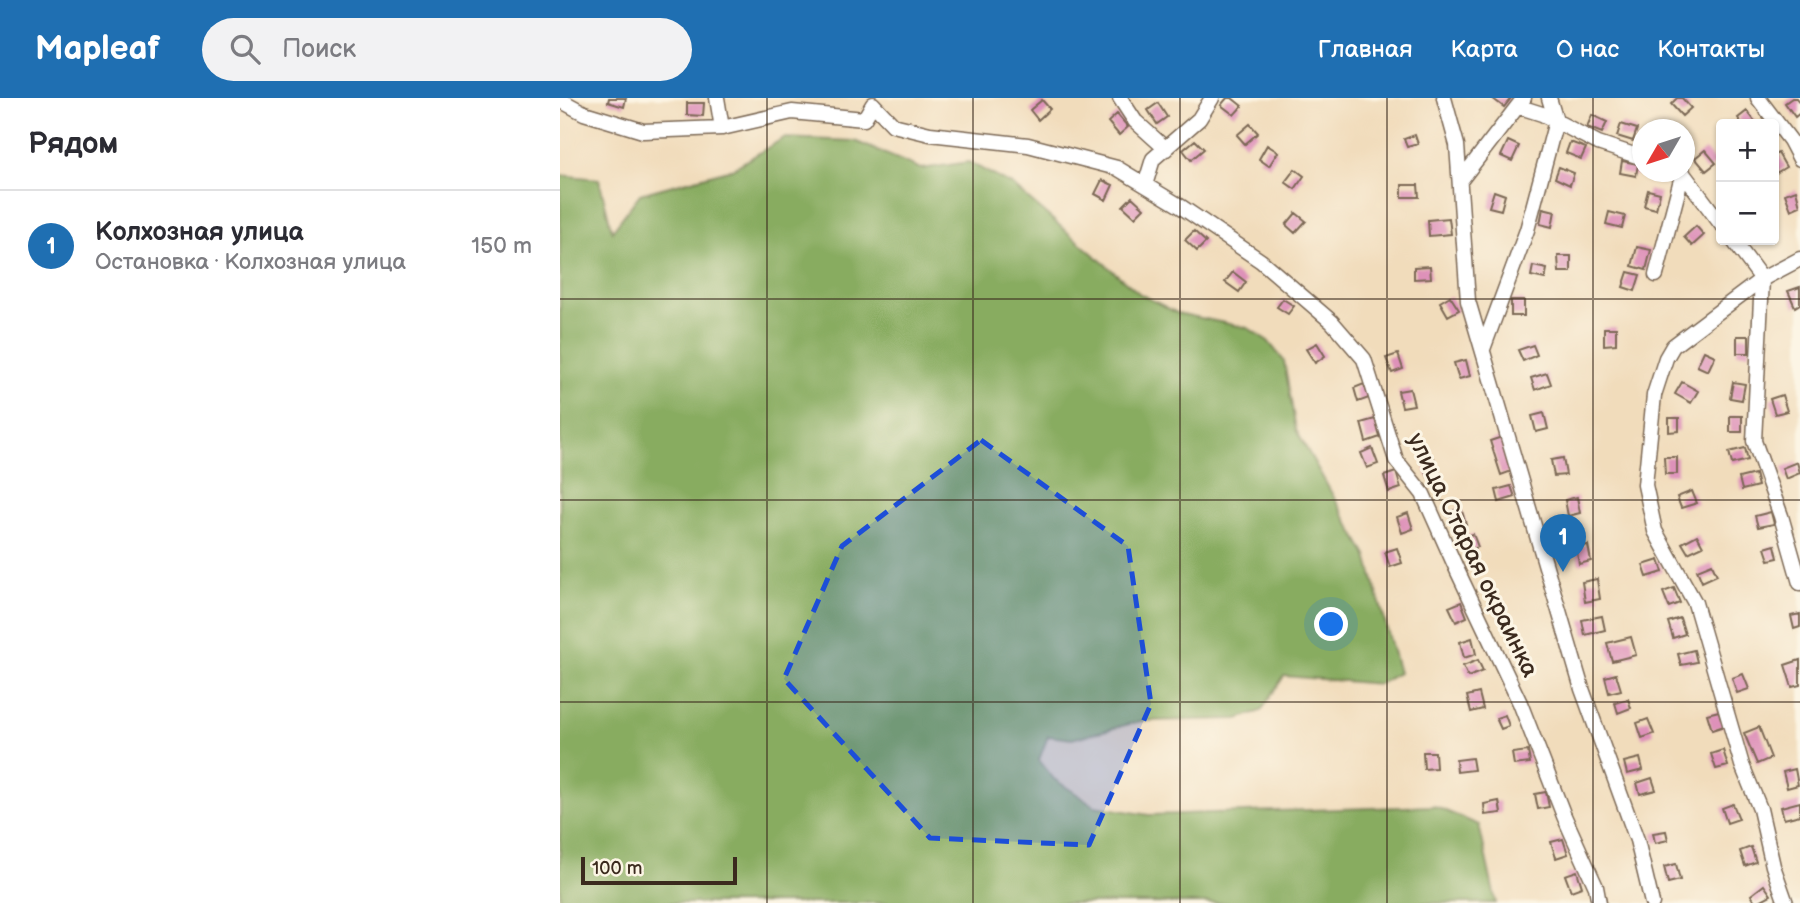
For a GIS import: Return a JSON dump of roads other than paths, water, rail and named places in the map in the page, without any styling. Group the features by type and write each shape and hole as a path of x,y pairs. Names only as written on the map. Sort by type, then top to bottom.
{"street":[{"path":"717,98 722,128"},
{"path":"1120,98 1135,121 1166,149"},
{"path":"1145,185 1153,159 1199,119 1212,98"},
{"path":"1444,98 1457,145 1468,301 1582,689 1637,840 1652,903"},
{"path":"1483,349 1527,230 1556,121 1549,98"},
{"path":"1758,98 1790,140 1800,159"},
{"name":"улица Старая окраинка","path":"560,100 584,113 643,131 722,128 792,112 864,119 876,100 893,125 930,134 1028,145 1117,168 1261,261 1332,322 1364,359 1396,460 1423,494 1520,703 1564,816 1596,887 1599,903"},
{"path":"1460,181 1522,102 1598,143 1632,154"},
{"path":"1656,275 1680,182"},
{"path":"1690,182 1716,217"},
{"path":"1737,245 1762,279 1754,441 1781,516 1800,583"},
{"path":"1786,903 1773,866 1760,809 1742,765 1695,603 1656,531 1645,485 1654,396 1673,345 1762,279 1800,259"}],"place":[{"name":"Колхозная улица","path":"1563,572"}]}
